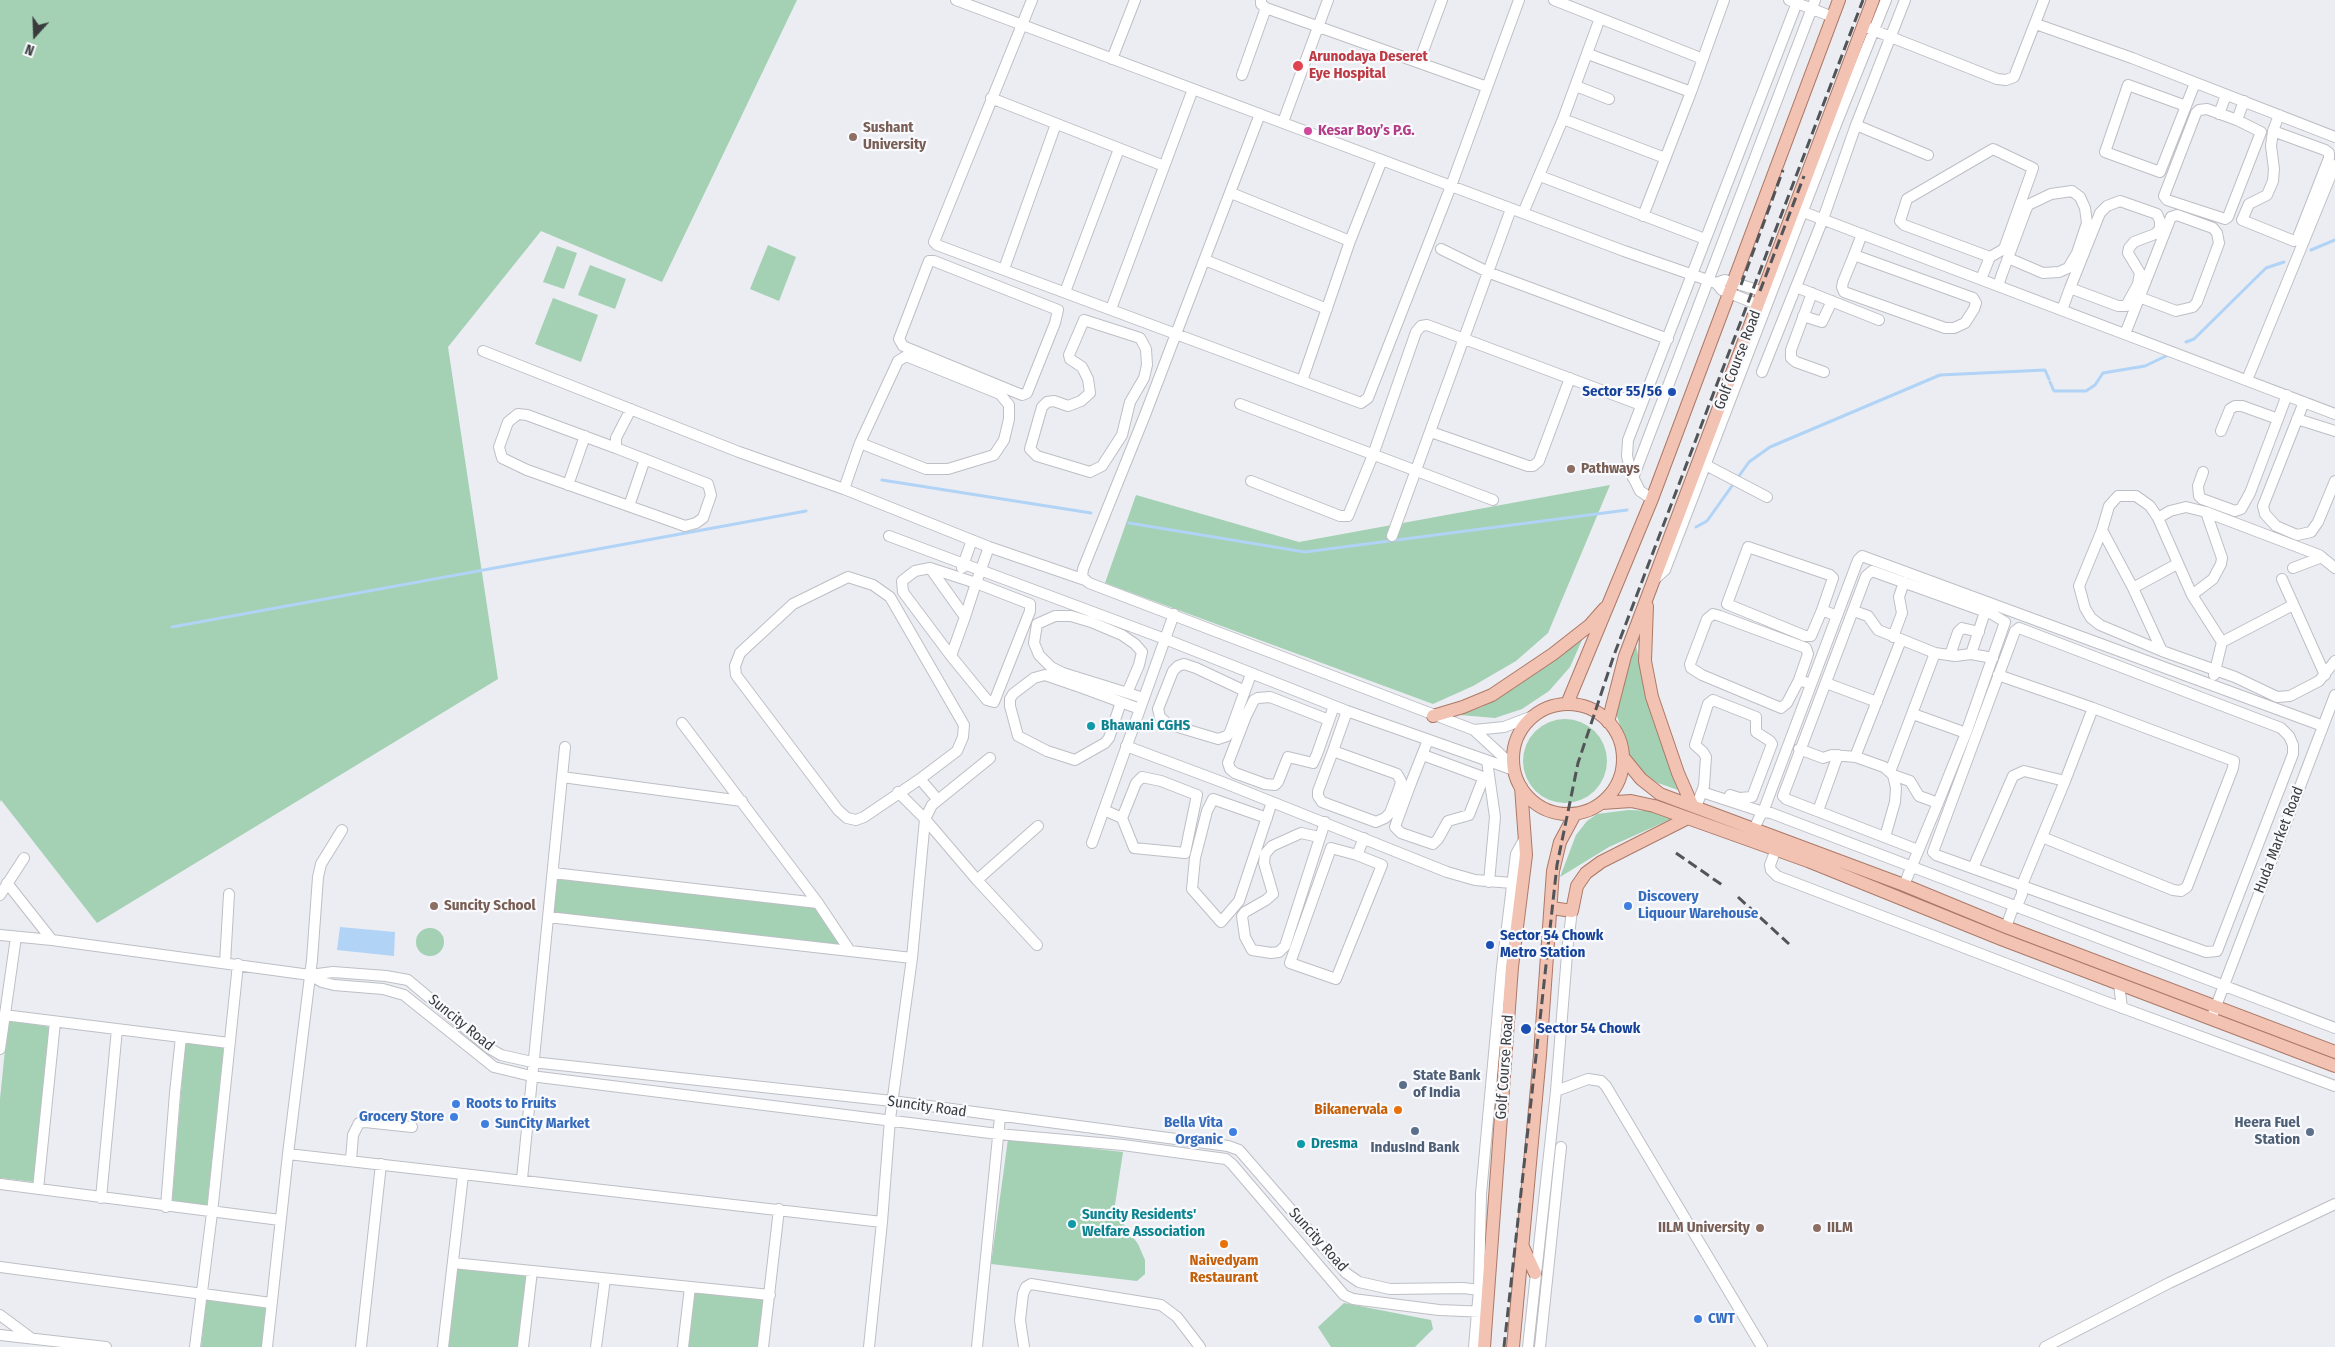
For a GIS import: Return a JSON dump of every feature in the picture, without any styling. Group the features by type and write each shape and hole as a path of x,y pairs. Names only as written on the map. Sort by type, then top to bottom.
{"main road":[{"name":"Golf Course Road","path":"1567,704 1652,499 1839,0"},
{"name":"Golf Course Road","path":"1608,722 1624,656 1702,463 1759,305 1799,210 1869,28 1873,0"},
{"path":"1648,594 1645,661 1650,688 1692,810"},
{"path":"1433,716 1492,695 1553,654 1590,625 1611,601"},
{"path":"1567,704 1582,706 1596,712 1608,722 1619,738 1623,757 1618,783 1611,794 1602,803 1589,810 1575,814 1559,814 1544,809 1531,800 1521,787 1513,768 1514,750 1524,726 1534,716 1549,708 1567,704"},
{"path":"1623,757 1641,779 1660,794 1776,849 2119,984 2335,1052"},
{"name":"Golf Course Road","path":"1484,1347 1482,1311 1512,967 1524,879 1526,836 1521,787"},
{"path":"1602,803 1631,801 1654,806 1692,810 1754,829 1904,885 2335,1066"},
{"path":"1552,908 1572,911 1576,886 1586,873 1692,810"},
{"path":"1513,1347 1552,908 1553,871 1560,842 1575,814"},
{"path":"1522,1244 1535,1273"}],"street":[{"path":"956,0 1511,209 1712,282 1722,290 1730,288 1764,292"},
{"path":"1032,0 934,242 937,245 1176,333 1357,403 1366,402 1452,186 1519,0"},
{"path":"1112,59 1135,0"},
{"path":"1283,122 1328,0"},
{"path":"1418,62 1442,0"},
{"path":"1554,0 1703,59"},
{"path":"1643,216 1724,0"},
{"path":"1886,0 1869,28 1997,79 2006,80 2014,77 2044,0"},
{"path":"1762,372 1823,219 1856,125 1906,0"},
{"path":"1652,499 1640,491 1628,464 1628,440 1641,405 1668,339 1795,1 1813,4 1833,17"},
{"path":"1242,74 1264,4 1318,27 1487,87"},
{"path":"1634,478 1712,282 1813,4"},
{"path":"1523,213 1576,86 1600,18"},
{"path":"2036,24 2244,101 2335,137"},
{"path":"1588,54 1691,92"},
{"path":"2186,106 2128,85 2105,152 2160,172 2196,83"},
{"path":"1576,86 1609,99"},
{"path":"1111,309 1193,89"},
{"path":"2219,114 2226,95"},
{"path":"991,98 1164,166"},
{"path":"2237,120 2244,101"},
{"path":"2204,109 2237,120 2261,132 2228,216 2225,219 2216,217 2167,200 2164,196 2165,192 2196,113 2204,109"},
{"path":"1085,580 1082,574 1083,570 1148,409 1260,114"},
{"path":"2273,131 2329,153 2329,158 2297,240 2294,241 2242,220 2249,204 2267,195 2273,181 2274,169 2271,146 2273,131 2279,115"},
{"path":"1562,119 1665,158"},
{"path":"1002,288 1002,269 1056,124"},
{"path":"1856,125 1928,155"},
{"path":"1065,292 1119,149"},
{"path":"1981,279 1990,257 2004,249 2033,168 1993,149 1907,199 1900,221 1990,257"},
{"path":"1302,381 1350,241 1382,160"},
{"path":"2247,380 2335,165"},
{"path":"1540,176 1705,239"},
{"path":"1998,286 2008,258 2028,205 2051,194 2072,191 2080,197 2085,208 2087,223 2077,252 2068,268 2059,272 2043,273 2008,258"},
{"path":"1231,193 1350,241"},
{"path":"2062,310 2070,288 2100,213 2107,206 2120,200 2157,214 2160,221 2160,229 2156,234 2134,242 2129,248 2128,253 2140,273 2138,284 2126,306 2118,306 2070,288"},
{"path":"1392,536 1490,273 1511,209"},
{"path":"1767,498 1702,463 1799,210 2335,414"},
{"path":"2124,334 2171,217 2177,215 2213,228 2219,243 2197,302 2193,307 2176,311 2140,297"},
{"path":"1854,255 1973,298 1976,303 1974,310 1965,323 1954,328 1944,328 1844,292 1843,282 1862,234"},
{"path":"1442,249 1490,273 1668,339"},
{"path":"1205,260 1327,309"},
{"path":"929,261 934,261 988,282 1058,310 1029,392 1025,395 903,346 900,339 929,261"},
{"path":"988,282 1002,269"},
{"path":"1796,287 1879,320"},
{"path":"1730,288 1759,305"},
{"path":"1812,293 1791,350 1791,358 1796,362 1824,372"},
{"path":"1803,316 1822,322 1832,301"},
{"path":"1084,320 1140,338 1146,349 1147,365 1144,378 1130,402 1126,414 1122,436 1102,466 1090,472 1037,456 1030,449 1042,408 1047,402 1054,401 1068,406 1081,402 1090,393 1088,378 1082,368 1070,359 1069,355 1084,320"},
{"path":"1251,481 1340,516 1348,516 1373,455 1416,332 1421,326 1427,325 1641,405"},
{"path":"483,351 739,452 844,489 989,548 1085,580 1433,716 1474,730 1504,727 1534,716"},
{"path":"844,489 860,443 898,361 906,356 1000,394 1009,405 1009,419 1004,440 994,455 948,469 926,469 860,443"},
{"path":"1431,432 1532,466 1539,461 1570,378"},
{"path":"2203,472 2198,486 2199,496 2202,499 2235,510 2241,509 2250,493 2287,396"},
{"path":"1130,402 1148,409"},
{"path":"2304,402 2263,506 2265,514 2276,526 2297,534 2311,532 2318,522 2335,481"},
{"path":"1240,404 1493,500"},
{"path":"2222,431 2230,409 2236,406 2242,406 2278,420"},
{"path":"616,448 616,438 631,409"},
{"path":"518,414 527,415 585,436 708,484 712,495 703,518 696,523 684,526 510,464 502,458 499,448 508,422 518,414"},
{"path":"1126,414 1143,420"},
{"path":"2297,419 2335,431"},
{"path":"568,485 585,436"},
{"path":"629,506 645,460"},
{"path":"2222,642 2192,595 2158,518 2150,506 2136,496 2118,496 2109,506 2102,530 2079,586 2085,608 2091,618 2100,625 2281,697 2290,696 2313,684 2325,675 2335,661"},
{"path":"2158,518 2170,511 2186,507 2206,512 2322,557 2335,568"},
{"path":"2192,595 2213,579 2221,564 2222,558 2206,512"},
{"path":"2102,530 2133,588 2162,651"},
{"path":"888,536 1165,639 1347,711 1513,768"},
{"path":"958,577 972,540"},
{"path":"1748,547 1830,575 1833,578 1822,610 1811,636 1727,604 1748,547"},
{"path":"951,656 989,548"},
{"path":"1754,829 1763,812 1858,560 1864,556 2323,726"},
{"path":"2293,568 2322,557"},
{"path":"2133,588 2177,564"},
{"path":"923,568 930,568 958,577 1031,605 997,700 994,702 987,700 951,656 901,587 904,577 923,568"},
{"path":"930,568 965,617"},
{"path":"1904,885 1966,733 2006,622 1985,612 1904,582 1875,572 1869,572 1799,749 1783,796 1786,799 1918,850"},
{"path":"848,577 873,585 890,597 964,725 963,737 957,751 920,779 898,792 864,817 856,820 847,818 838,810 736,675 735,666 740,654 793,604 848,577"},
{"path":"2282,579 2325,675"},
{"path":"1855,757 1877,702 1897,638 1902,613 1899,597 1904,582"},
{"path":"2209,684 2222,642 2294,606"},
{"path":"1822,610 1838,616"},
{"path":"1854,611 1868,616 1878,630 1935,653 1950,655 1971,654 1993,658"},
{"path":"1971,654 1985,612"},
{"path":"1092,843 1174,614"},
{"path":"1713,614 1720,616 1806,648 1808,654 1798,680 1787,703 1781,708 1702,675 1691,668 1690,664 1707,619 1713,614"},
{"path":"1127,693 1139,665 1142,652 1135,644 1122,635 1091,622 1070,616 1055,616 1038,624 1034,643 1039,655 1051,667 1127,693 1144,698"},
{"path":"1950,655 1958,632 1962,628 1978,632"},
{"path":"2022,629 2282,728 2291,740 2294,750 2219,948 2213,953 1972,868 1936,855 1932,850 2014,631 2022,629"},
{"path":"1885,837 1895,802 1896,788 1892,773 1935,653"},
{"path":"1245,691 1184,664 1178,666 1170,678 1158,709 1160,717 1168,724 1218,739 1226,736 1230,732 1245,691 1250,674"},
{"path":"1121,702 1110,738 1105,743 1075,760 1047,751 1018,736 1010,706 1013,694 1034,678 1045,675 1121,702 1140,709"},
{"path":"1998,675 2093,708 2234,761 2233,768 2187,887 2181,892 2042,837"},
{"path":"1798,680 1811,684"},
{"path":"1826,683 1877,702"},
{"name":"Huda Market Road","path":"2213,1014 2335,695"},
{"path":"1329,720 1270,697 1258,698 1254,700 1246,716 1228,763 1230,769 1235,773 1265,784 1275,785 1288,757 1314,764 1334,706"},
{"path":"1692,810 1703,789 1706,757 1704,752 1695,745 1708,704 1714,700 1756,717 1756,732 1772,744 1752,797 1739,798 1703,789"},
{"path":"2006,927 2014,905 2022,894 2022,885 2093,708"},
{"path":"1333,751 1397,774 1401,781 1400,786 1390,812 1385,818 1376,822 1322,802 1318,796 1318,791 1347,711"},
{"path":"1913,714 1966,733"},
{"path":"682,723 818,902 850,950"},
{"path":"1474,730 1513,768"},
{"path":"1422,755 1484,779 1470,815 1445,824 1438,839 1433,844 1401,833 1395,827 1422,755 1428,740"},
{"path":"1126,746 1325,822 1448,872 1489,882 1512,883"},
{"path":"522,1179 532,1062 565,747"},
{"path":"1799,749 1823,758 1838,756 1855,757 1884,767 1910,781 1919,796 1938,803"},
{"path":"1818,811 1838,756"},
{"path":"869,1347 890,1119 912,958 925,819 932,805 990,758"},
{"path":"1487,760 1496,817 1489,882"},
{"path":"1972,868 2013,776 2024,772 2065,781"},
{"path":"1104,810 1122,818 1134,848 1185,854 1198,795 1161,781 1142,777 1136,782 1122,818"},
{"path":"562,778 742,801"},
{"path":"920,779 938,800"},
{"path":"1703,789 1912,866 2335,1028"},
{"path":"898,792 925,819 977,880 1037,944"},
{"path":"1267,818 1213,799 1207,810 1195,858 1192,889 1221,922 1239,901 1267,818 1272,802"},
{"path":"1320,837 1302,833 1272,846 1265,854 1264,863 1273,894 1245,912 1242,916 1245,937 1249,948 1252,950 1271,953 1279,952 1285,946 1325,822"},
{"path":"977,880 1038,826"},
{"path":"267,1347 280,1220 310,975 318,877 321,864 342,830"},
{"path":"1484,1290 1481,1194 1502,967 1516,854 1526,836"},
{"path":"1357,855 1364,838"},
{"path":"1331,848 1357,855 1382,865 1336,979 1290,963 1331,848"},
{"path":"1776,849 1770,870 1777,876 2122,1008 2335,1086"},
{"path":"0,895 24,858"},
{"path":"553,873 818,902"},
{"path":"7,883 52,940"},
{"path":"225,963 229,894"},
{"path":"1528,1347 1556,1091 1572,911"},
{"path":"548,917 912,958"},
{"path":"0,936 52,940 238,964 310,975 334,986 383,990 404,995 494,1067 531,1076 890,1119 998,1134"},
{"path":"0,1049 4,1016 4,991 16,937"},
{"path":"195,1347 212,1213 238,964"},
{"name":"Suncity Road","path":"310,975 333,972 386,976 408,980 489,1048 501,1055 532,1062 892,1102 1228,1146 1239,1150 1346,1272 1359,1282 1390,1289 1463,1288 1484,1290"},
{"path":"2119,984 2122,1008"},
{"path":"4,1016 229,1043"},
{"path":"38,1189 55,1022"},
{"path":"101,1198 117,1030"},
{"path":"166,1207 181,1037"},
{"path":"1556,1091 1588,1079 1597,1079 1606,1086 1762,1347"},
{"path":"978,1347 1000,1117"},
{"path":"351,1160 353,1135 359,1123 412,1127"},
{"name":"Suncity Road","path":"998,1134 1123,1145 1222,1158 1232,1164 1344,1296 1353,1299 1439,1310 1482,1311"},
{"path":"1540,1347 1561,1147"},
{"path":"288,1154 351,1160 463,1175 522,1179 882,1222"},
{"path":"361,1347 381,1164"},
{"path":"443,1347 463,1175"},
{"path":"0,1184 212,1213 280,1220"},
{"path":"2045,1347 2169,1283 2335,1204"},
{"path":"763,1347 779,1209"},
{"path":"454,1263 770,1295"},
{"path":"0,1267 271,1302"},
{"path":"523,1347 532,1271"},
{"path":"596,1347 604,1279"},
{"path":"1024,1347 1020,1320 1023,1294 1026,1287 1032,1284 1161,1305 1177,1318 1200,1347"},
{"path":"683,1347 690,1287"},
{"path":"1474,1347 1482,1311"},
{"path":"0,1314 37,1344"},
{"path":"0,1335 37,1344 106,1347"}],"green space":[{"path":"0,0 797,0 662,282 541,231 448,347 498,679 97,923 1,800 0,802"},
{"path":"768,245 796,257 779,301 750,289"},
{"path":"557,246 577,253 564,289 543,282"},
{"path":"590,265 626,279 615,309 578,295"},
{"path":"553,298 598,315 581,362 535,344"},
{"path":"1610,485 1548,633 1516,661 1473,686 1433,704 1105,583 1136,495 1299,542"},
{"path":"1583,638 1570,667 1549,691 1522,709 1495,718 1460,715 1482,707 1510,691"},
{"path":"1635,641 1652,718 1678,790 1658,783 1640,772 1630,756 1616,713"},
{"path":"1565,719 1588,726 1600,738 1607,761 1600,784 1588,796 1565,803 1542,796 1530,784 1523,761 1530,738 1542,726"},
{"path":"1628,810 1651,811 1671,819 1609,847 1560,877 1576,835 1587,821 1597,814"},
{"path":"557,877 815,907 840,945 553,913"},
{"path":"430,928 440,932 444,942 440,952 430,956 420,952 416,942 420,932"},
{"path":"8,1020 50,1027 34,1182 0,1178 0,1099"},
{"path":"185,1043 224,1047 207,1206 172,1202"},
{"path":"1008,1139 1123,1152 1114,1211 1138,1244 1145,1260 1145,1274 1137,1281 991,1264"},
{"path":"457,1268 527,1275 518,1347 448,1347"},
{"path":"693,1292 765,1300 759,1347 687,1347"},
{"path":"206,1299 266,1307 262,1347 201,1347"},
{"path":"1344,1303 1431,1320 1433,1329 1415,1347 1331,1347 1318,1327"}],"water":[{"path":"340,927 395,932 394,956 337,950"}],"waterway":[{"path":"2311,250 2335,240"},
{"path":"2186,342 2194,339 2266,268 2284,262"},
{"path":"2050,382 2054,391 2086,391 2095,385 2103,373 2145,366 2166,356"},
{"path":"1696,527 1707,521 1749,462 1770,447 1940,375 2045,370 2049,379"},
{"path":"882,480 1091,513"},
{"path":"1129,523 1305,552 1627,510"},
{"path":"172,627 806,511"}],"railway":[{"path":"1504,1347 1557,865 1578,763 1614,655 1863,0"},
{"path":"1741,285 1783,170"},
{"path":"1760,291 1804,176"},
{"path":"1676,853 1725,887"},
{"path":"1738,897 1789,944"}],"place":[{"name":"Arunodaya Deseret Eye Hospital","path":"1298,66"},
{"name":"Kesar Boy’s P.G.","path":"1308,131"},
{"name":"Sushant University","path":"853,137"},
{"name":"Sector 55/56","path":"1672,392"},
{"name":"Pathways","path":"1571,469"},
{"name":"Bhawani CGHS","path":"1091,726"},
{"name":"Suncity School","path":"434,906"},
{"name":"Discovery Liquour Warehouse","path":"1628,906"},
{"name":"Sector 54 Chowk Metro Station","path":"1490,945"},
{"name":"Sector 54 Chowk","path":"1526,1029"},
{"name":"State Bank of India","path":"1403,1085"},
{"name":"Roots to Fruits","path":"456,1104"},
{"name":"Bikanervala","path":"1398,1110"},
{"name":"Grocery Store","path":"454,1117"},
{"name":"SunCity Market","path":"485,1124"},
{"name":"IndusInd Bank","path":"1415,1131"},
{"name":"Bella Vita Organic","path":"1233,1132"},
{"name":"Heera Fuel Station","path":"2310,1132"},
{"name":"Dresma","path":"1301,1144"},
{"name":"Suncity Residents' Welfare Association","path":"1072,1224"},
{"name":"IILM University","path":"1760,1228"},
{"name":"IILM","path":"1817,1228"},
{"name":"Naivedyam Restaurant","path":"1224,1244"},
{"name":"CWT","path":"1698,1319"}]}
